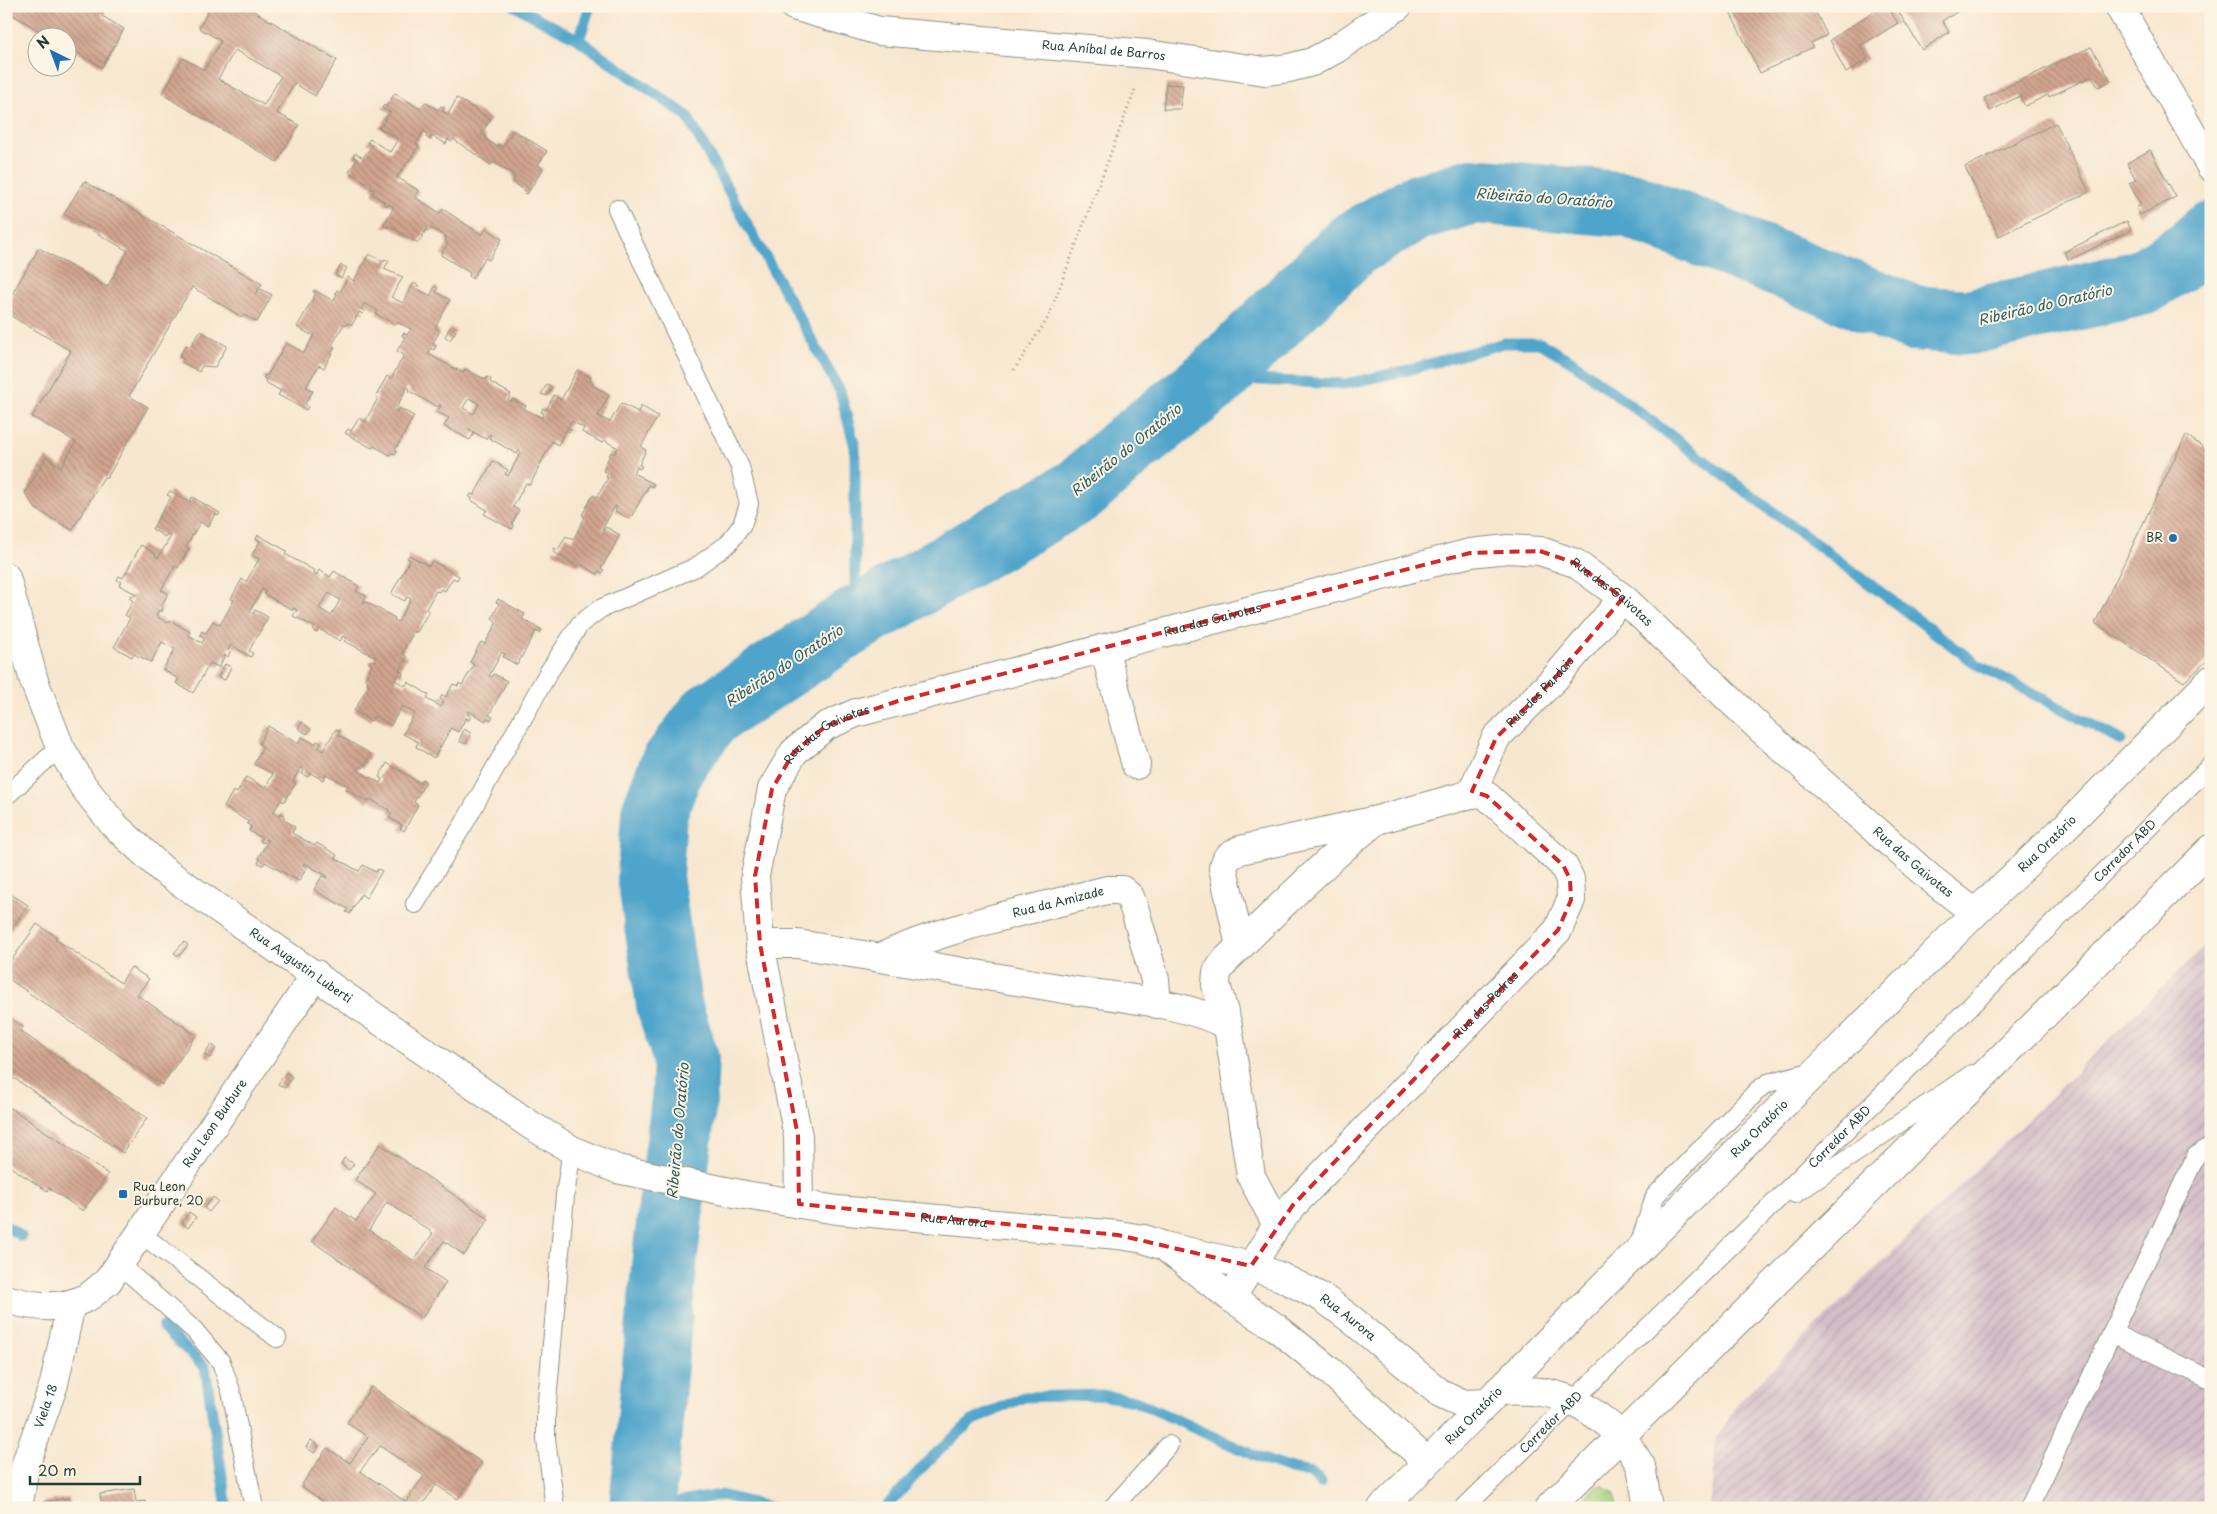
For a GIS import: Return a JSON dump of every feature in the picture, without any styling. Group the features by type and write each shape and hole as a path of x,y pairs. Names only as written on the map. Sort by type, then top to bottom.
{"street":[{"name":"Rua Aníbal de Barros","path":"794,6 879,31 1147,54 1265,71 1312,62 1336,49 1398,6"},
{"path":"2119,6 2211,167"},
{"name":"Rua das Gaivotas","path":"799,1204 798,1136 760,944 755,876 772,789 794,752 826,726 856,713 1470,552 1540,551 1575,563 1623,598 1762,730 1930,878 1975,913"},
{"name":"Rua Augustin Luberti","path":"6,577 34,680 60,747 82,786 114,826 163,870 316,974 529,1124 572,1150 617,1169 745,1195"},
{"name":"Rua dos Pardais","path":"1471,794 1496,738 1555,678 1623,598"},
{"path":"1104,648 1136,765"},
{"name":"Rua Oratório","path":"1382,1508 1816,1071 1975,913 2060,832 2211,680"},
{"name":"Rua das Pedras","path":"1231,1298 1277,1225 1293,1205 1558,930 1570,900 1570,879 1563,865 1488,796 1480,793 1471,794"},
{"path":"1240,946 1223,868 1227,858 1240,850 1377,820 1471,794"},
{"path":"1277,1225 1251,1176 1228,1026 1216,985 1217,972 1240,946 1348,844 1377,820"},
{"path":"1549,1508 2211,848"},
{"name":"Rua da Amizade","path":"880,958 940,934 1107,890 1122,890 1130,897 1136,914 1155,980 1157,1004"},
{"path":"760,944 798,944 1157,1004 1215,1018 1228,1026"},
{"name":"Rua Leon Burbure","path":"6,1299 22,1304 46,1306 71,1304 88,1297 108,1281 316,974"},
{"name":"Rua Aurora","path":"745,1195 837,1210 1118,1235 1144,1239 1164,1246 1250,1266 1281,1277 1322,1298 1351,1319 1440,1393 1464,1404 1529,1389 1551,1392 1574,1400 1597,1414 1622,1436 1640,1466 1648,1508"},
{"name":"Rua Aurora","path":"1164,1246 1231,1298 1277,1328 1330,1371 1427,1462"},
{"name":"Viela 18","path":"18,1508 25,1466 54,1384 71,1304"}],"lane":[{"path":"415,904 464,822 548,673 580,624 600,609 696,567 712,556 728,544 742,525 749,504 740,467 617,209"},
{"path":"6,796 60,747"},
{"name":"Corredor ABD","path":"1464,1508 1761,1216 2211,765"},
{"path":"1761,1216 2009,1049"},
{"path":"2029,1508 2196,1156 2211,1146"},
{"path":"555,1508 546,1439 546,1414 565,1195 572,1150"},
{"path":"140,1233 277,1338"},
{"path":"119,1264 194,1330 221,1362 231,1391 254,1508"},
{"path":"2112,1333 2211,1380"},
{"path":"1112,1508 1169,1445"}],"path":[{"path":"1014,370 1048,318 1147,54"}],"highlighted area":[{"path":"1540,551 1575,563 1623,598 1555,678 1496,738 1472,791 1487,796 1563,865 1570,879 1571,900 1558,930 1293,1205 1251,1266 1118,1235 799,1204 798,1136 760,944 755,876 772,789 794,752 826,726 898,701 1470,553"}],"shaded area":[{"path":"2211,940 2211,1508 1710,1508 1716,1439 1739,1402"}],"green space":[{"path":"1602,1485 1613,1492 1618,1508 1575,1508 1595,1487"}],"building":[{"path":"6,6 107,6 102,16 124,29 102,67 78,53 78,28 35,28 6,11"},
{"path":"211,6 245,6 337,60 315,96 294,83 277,113 299,125 277,162 162,94 183,58 204,70 221,41 199,28","holes":["235,50 281,76 264,105 218,79"]},
{"path":"1727,6 1813,6 1827,35 1811,43 1813,47 1760,73"},
{"path":"1882,6 1887,6 1898,23 1860,46 1868,59 1846,73 1830,40"},
{"path":"1895,6 1967,6 1942,21 1949,32 1922,50"},
{"path":"2091,47 2111,81 2098,87 2092,76 2049,97 2048,95 2025,106 2020,96 1990,111 1984,98"},
{"path":"1166,84 1183,85 1180,109 1163,109"},
{"path":"395,93 420,109 425,102 438,110 441,106 444,108 442,111 448,114 457,98 491,119 481,134 486,137 485,139 498,147 499,144 503,147 513,130 547,151 538,165 543,169 527,194 524,193 526,191 513,182 515,177 512,176 513,174 493,162 491,165 453,139 451,142 448,139 446,144 432,136 430,140 426,137 428,135 424,131 416,144 419,146 397,177 419,191 415,197 440,213 443,209 482,235 486,228 502,239 489,260 485,258 472,279 469,276 470,273 441,255 448,243 445,241 447,238 431,228 429,231 426,230 418,243 388,225 387,228 383,226 394,207 389,204 388,206 383,204 385,202 372,194 374,190 371,188 372,186 349,172 357,159 353,157 355,153 363,158 372,145 367,143 370,139 390,152 398,139 378,127 381,126 390,112 382,108 384,105 386,107"},
{"path":"2056,123 2089,192 1999,236 1965,167"},
{"path":"2150,150 2176,197 2140,215 2136,208 2141,205 2129,183 2136,180 2127,163"},
{"path":"84,181 262,284 255,294 261,289 272,295 257,322 244,315 242,317 192,287 129,396 148,407 107,478 104,477 72,530 36,509 25,493 46,457 61,467 76,442 32,417 71,351 6,313 6,304 39,248 107,287 128,251 64,214"},
{"path":"2127,221 2131,230 2069,260 2064,252"},
{"path":"369,254 384,262 385,259 389,261 384,269 403,277 391,297 403,303 414,283 419,286 418,289 430,296 435,286 438,288 436,292 450,300 435,328 440,331 432,344 436,346 434,350 431,348 428,354 463,373 465,369 486,380 487,377 491,379 490,382 511,394 508,400 511,402 513,399 526,406 524,409 542,418 544,413 541,412 543,408 546,410 554,395 561,400 577,370 591,378 592,385 609,395 598,416 610,422 621,403 638,412 641,406 658,416 641,447 646,450 639,465 642,466 640,469 637,467 633,473 654,484 652,487 649,485 630,519 615,511 617,507 615,506 602,530 606,527 620,535 601,569 604,570 602,573 599,571 597,574 580,564 578,566 553,552 554,548 558,550 566,536 573,540 585,517 582,515 593,495 597,497 608,478 606,477 608,473 603,471 611,452 614,454 618,448 604,440 602,443 582,432 584,428 571,421 567,428 571,430 569,432 566,430 558,445 552,441 530,485 526,483 513,507 519,510 512,524 514,526 512,529 484,514 487,510 469,497 471,494 474,495 493,461 508,470 505,474 508,476 521,452 519,451 517,454 489,438 491,435 489,434 486,439 468,429 474,433 470,440 444,426 449,418 437,412 441,406 439,405 438,407 423,399 409,391 410,389 407,387 395,411 397,412 399,408 414,416 395,450 397,451 396,454 392,453 390,455 374,446 372,448 345,433 348,429 351,431 359,418 365,422 387,376 391,379 404,355 397,351 405,337 402,336 403,333 407,335 411,329 397,322 396,325 376,314 378,311 364,303 361,309 364,311 363,314 359,312 352,325 344,324 332,345 335,347 324,368 319,365 306,387 313,391 305,404 308,407 306,410 278,395 281,391 265,382 266,379 263,378 265,375 267,376 286,343 304,353 315,333 313,332 311,335 297,327 316,293 313,292 314,290 334,301 337,294 335,293 337,290 340,292 348,277 354,281","holes":["469,398 479,404 474,414 463,408"]},
{"path":"341,265 347,268 341,278 335,275"},
{"path":"450,327 456,331 450,340 445,337"},
{"path":"200,331 227,346 215,367 202,366 199,372 182,362 184,359 179,357 186,345 190,347"},
{"path":"547,384 552,387 547,396 541,394"},
{"name":"BR","path":"2186,435 2211,453 2211,657 2184,682 2095,623"},
{"path":"170,491 189,502 192,497 220,513 218,516 215,514 208,527 200,522 186,547 189,548 178,568 175,566 161,590 168,593 161,607 163,608 162,612 159,610 156,616 168,623 170,620 190,632 188,635 202,643 205,638 200,635 202,631 206,633 213,621 220,625 234,600 231,599 242,579 246,582 259,559 252,555 260,541 256,539 258,535 287,551 285,554 315,571 314,574 316,576 319,570 330,577 334,571 359,586 356,591 366,596 363,603 366,602 395,618 394,620 398,622 411,599 407,597 405,601 391,594 410,560 407,558 409,555 429,566 432,561 459,576 457,580 453,578 445,591 441,589 439,592 436,591 426,609 429,611 417,632 414,631 402,653 407,657 399,671 403,673 402,676 398,674 395,680 405,686 408,682 429,695 427,699 441,707 444,701 440,699 442,695 446,697 453,684 458,686 459,683 462,685 474,665 470,662 481,642 485,644 496,624 496,621 492,618 499,604 496,602 498,599 525,614 522,619 542,630 540,633 536,631 517,665 503,657 505,654 502,652 489,676 492,677 494,674 507,681 489,715 493,717 491,720 487,718 486,721 469,711 467,714 471,716 469,720 466,718 458,732 451,728 434,758 416,747 418,742 403,734 415,713 402,706 391,725 374,716 371,721 354,711 369,685 365,679 372,665 369,663 371,660 374,661 376,657 344,641 347,638 343,636 340,641 319,629 317,633 313,630 315,627 293,616 297,610 294,608 293,610 264,594 266,591 262,589 250,611 253,614 255,610 268,617 249,651 253,653 251,657 231,645 228,650 230,652 228,657 225,655 219,667 210,663 193,693 176,683 179,679 163,670 175,649 162,642 151,662 134,654 132,657 114,647 130,618 125,615 133,601 129,598 136,594 119,585 121,582 117,580 119,576 123,578 141,545 156,554 155,556 158,558 171,536 167,534 165,537 152,529 171,497 167,495","holes":["329,593 340,600 331,616 319,608"]},
{"path":"225,664 231,667 225,680 218,677"},
{"path":"302,722 311,729 307,734 298,728"},
{"path":"268,726 298,744 302,737 315,744 317,741 321,743 319,748 323,751 336,729 340,731 338,735 371,754 363,768 360,766 357,770 380,783 382,779 379,777 387,763 420,783 422,779 426,782 414,802 418,805 404,831 400,828 402,825 389,818 392,814 389,810 370,799 368,802 346,789 348,786 326,774 323,780 310,773 308,777 302,774 304,770 301,767 293,781 296,783 284,802 281,800 273,813 279,816 281,813 285,816 283,819 295,827 292,833 315,846 317,843 337,855 335,858 359,871 363,865 376,872 378,869 382,871 366,898 361,894 350,914 346,912 348,909 314,890 322,876 327,878 327,876 304,863 303,865 307,867 299,881 265,862 263,865 258,863 260,859 258,858 268,841 266,839 264,843 260,840 262,838 249,831 251,826 247,824 249,822 224,807 233,791 237,793 246,777 265,788 273,774 254,764 263,747 259,744"},
{"path":"464,729 471,733 466,744 459,741"},
{"path":"6,891 28,905 6,937"},
{"path":"37,924 57,937 55,939 121,983 131,967 149,979 137,995 196,1035 162,1085 6,977 6,968"},
{"path":"184,942 188,945 179,956 174,953"},
{"path":"6,1015 23,1027 20,1031 147,1118 123,1153 14,1078 6,1090"},
{"path":"211,1044 216,1048 210,1058 204,1055"},
{"path":"286,1072 292,1077 285,1088 278,1084"},
{"path":"6,1105 108,1174 83,1211 49,1188 47,1191 6,1164"},
{"path":"380,1144 489,1219 464,1255 444,1241 425,1268 446,1282 422,1318 312,1241 336,1207 356,1221 376,1194 355,1180","holes":["387,1202 433,1233 414,1261 369,1230"]},
{"path":"344,1158 354,1164 349,1170 341,1164"},
{"path":"213,1197 218,1201 209,1212 204,1208"},
{"path":"189,1212 196,1217 188,1228 182,1223"},
{"path":"371,1387 482,1463 458,1499 436,1485 420,1508 332,1508 301,1486 327,1448 350,1463 368,1437 347,1423","holes":["380,1446 424,1476 406,1502 360,1471"]},
{"path":"311,1440 319,1446 314,1453 306,1447"},
{"path":"134,1489 136,1502 145,1501 146,1508 102,1508 100,1494"},
{"path":"69,1498 70,1508 44,1508 43,1502"}],"waterway":[{"path":"515,6 579,40 687,116 840,391 855,447 855,620"},
{"path":"579,40 590,6"},
{"name":"Ribeirão do Oratório","path":"642,1508 665,1256 684,1100 686,1059 669,1005 650,877 654,813 672,766 710,715 855,620 1081,489 1126,448 1215,378 1352,245 1415,208 1473,191 1630,205 1913,318 1969,322 2141,283 2190,252 2211,234"},
{"path":"1215,378 1345,384 1404,371 1504,343 1540,343 1571,361 1978,665 2121,740"},
{"path":"6,1226 21,1236"},
{"path":"163,1327 205,1367 227,1508"},
{"path":"885,1508 930,1459 972,1421 1024,1397 1101,1395 1135,1401 1262,1459 1291,1469 1311,1473 1321,1483"},
{"path":"643,1508 721,1495 772,1508"}],"place":[{"name":"BR","path":"2173,538"},
{"name":"Rua Leon Burbure, 20","path":"123,1194"}]}
